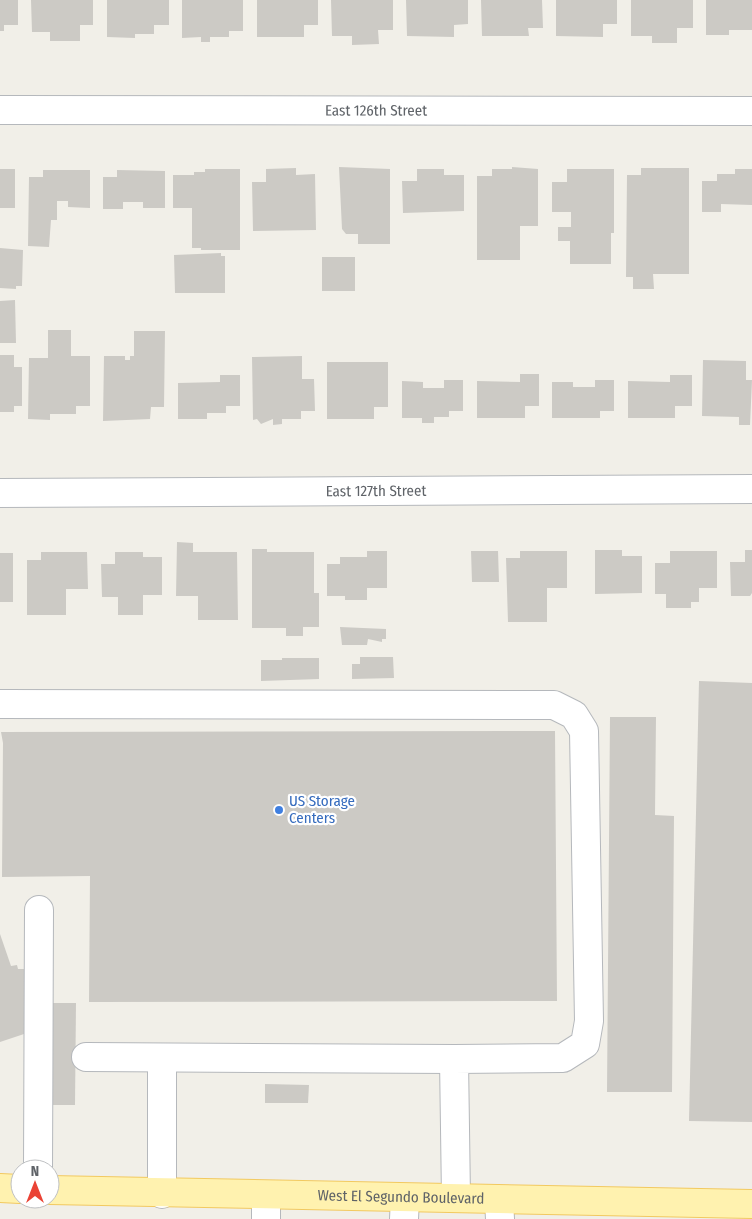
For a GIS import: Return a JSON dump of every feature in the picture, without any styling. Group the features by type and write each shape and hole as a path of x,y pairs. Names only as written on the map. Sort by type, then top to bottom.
{"main road":[{"name":"West El Segundo Boulevard","path":"60,1190 162,1194 266,1207 404,1208 456,1198 499,1209 752,1204"}],"street":[{"name":"East 126th Street","path":"0,110 752,112"},
{"name":"East 127th Street","path":"0,493 752,490"},
{"path":"0,704 554,705 574,715 584,731 589,1021 585,1044 563,1058 86,1057"},
{"path":"38,1159 39,910"},
{"path":"162,1058 162,1194"},
{"path":"454,1059 456,1198"}],"building":[{"path":"0,0 18,0 18,25 4,25 4,31 0,31"},
{"path":"31,0 93,0 93,25 80,25 80,41 50,41 50,32 32,32"},
{"path":"107,0 169,0 169,25 154,25 154,34 135,34 135,38 107,37"},
{"path":"182,0 243,0 243,31 229,31 229,37 210,37 210,42 201,42 201,37 182,38"},
{"path":"257,0 318,0 318,25 304,25 304,37 257,37"},
{"path":"331,0 393,0 393,30 378,30 379,44 352,45 352,36 332,36"},
{"path":"406,0 468,0 468,24 454,25 454,37 407,36"},
{"path":"481,0 542,0 543,28 528,28 529,36 482,36"},
{"path":"556,0 617,0 617,24 603,24 603,37 556,36"},
{"path":"631,0 693,0 693,28 677,28 677,43 652,43 652,36 631,36"},
{"path":"706,0 752,0 752,30 729,30 729,35 706,35"},
{"path":"339,167 390,169 390,244 358,244 358,234 346,234 342,229"},
{"path":"512,167 538,169 538,226 520,226 520,260 477,260 477,176 492,176 492,169 512,169"},
{"path":"296,168 296,175 315,174 316,230 253,231 252,182 266,182 266,169"},
{"path":"641,168 689,168 689,274 653,274 654,289 633,289 633,277 626,277 627,175 641,175"},
{"path":"0,169 15,169 15,208 0,208"},
{"path":"205,169 240,169 240,250 201,250 201,248 192,248 192,208 173,208 173,175 194,175 194,172 205,172"},
{"path":"417,169 444,169 444,175 464,175 464,211 403,213 402,181 417,181"},
{"path":"567,169 614,169 614,233 611,233 611,264 570,264 570,241 558,241 558,227 571,227 571,212 552,212 552,182 567,182"},
{"path":"735,169 752,169 752,205 721,204 721,212 702,212 702,181 717,181 717,174 735,174"},
{"path":"43,170 90,170 90,208 68,207 68,201 57,201 57,220 51,220 49,247 28,246 29,177 43,177"},
{"path":"117,170 165,171 165,208 143,208 143,202 123,202 123,209 103,209 103,177 117,177"},
{"path":"0,248 23,250 22,286 16,286 16,289 0,288"},
{"path":"221,253 221,256 225,256 225,293 175,293 174,255"},
{"path":"322,257 355,257 355,291 322,291"},
{"path":"15,300 16,343 0,343 0,301"},
{"path":"48,330 71,330 71,356 90,356 90,406 76,406 76,414 50,414 50,420 28,419 29,358 48,358"},
{"path":"134,331 165,331 164,407 151,407 150,419 103,421 104,356 125,356 125,360 130,360 130,356 134,356"},
{"path":"0,355 14,355 14,367 22,367 22,406 14,406 14,412 0,412"},
{"path":"302,356 302,379 314,379 315,411 301,411 301,419 282,419 282,424 273,425 273,419 261,424 257,419 253,420 252,357"},
{"path":"703,360 746,361 746,380 752,380 750,425 739,425 739,417 702,416"},
{"path":"327,362 388,362 388,407 374,407 374,419 327,419"},
{"path":"520,374 539,374 539,406 525,406 525,418 477,418 477,381 520,382"},
{"path":"220,375 240,375 240,406 226,406 226,413 207,413 207,419 178,419 178,383 220,382"},
{"path":"670,375 692,375 692,406 675,406 675,418 628,418 628,381 670,382"},
{"path":"444,380 463,380 463,411 449,411 449,417 434,417 434,423 422,423 422,418 402,418 402,381 423,382 423,388 444,388"},
{"path":"595,380 614,380 614,411 600,411 600,418 552,418 552,382 573,382 573,387 595,387"},
{"path":"177,542 193,543 193,552 237,552 238,620 198,620 198,596 176,596"},
{"path":"252,549 267,549 267,552 314,552 314,593 319,593 319,627 303,627 303,636 286,636 286,628 252,628"},
{"path":"595,550 622,550 622,556 642,556 642,593 595,594"},
{"path":"745,550 752,550 752,593 750,596 731,596 730,562 745,562"},
{"path":"367,551 387,551 387,588 367,588 367,600 345,600 345,596 327,596 327,564 340,564 340,557 367,557"},
{"path":"471,551 498,551 499,582 472,582"},
{"path":"520,551 567,551 567,588 547,588 547,622 508,622 506,558 520,558"},
{"path":"670,551 717,551 717,588 699,588 699,602 691,602 691,608 666,608 666,594 655,594 655,563 670,563"},
{"path":"41,552 87,552 88,589 66,589 66,615 27,615 27,560 41,560"},
{"path":"115,552 143,552 143,557 162,557 162,595 143,595 143,615 118,615 118,597 102,597 101,564 115,564"},
{"path":"0,553 13,553 13,602 0,602"},
{"path":"340,627 386,629 386,639 382,639 382,642 368,639 367,645 342,645"},
{"path":"360,657 393,657 394,678 352,679 352,664 360,664"},
{"path":"282,658 319,658 319,679 261,681 261,660 282,660"},
{"path":"699,681 752,683 752,1122 689,1121"},
{"path":"610,717 656,717 655,815 674,816 672,1092 607,1092"},
{"name":"US Storage Centers","path":"555,731 557,1001 89,1002 90,876 2,877 3,743 1,732"},
{"path":"0,934 11,966 17,965 18,969 30,969 30,1032 0,1042"},
{"path":"48,1003 76,1003 75,1105 51,1105"},
{"path":"265,1084 309,1085 308,1103 265,1103"}],"place":[{"name":"US Storage Centers","path":"279,810"}]}
